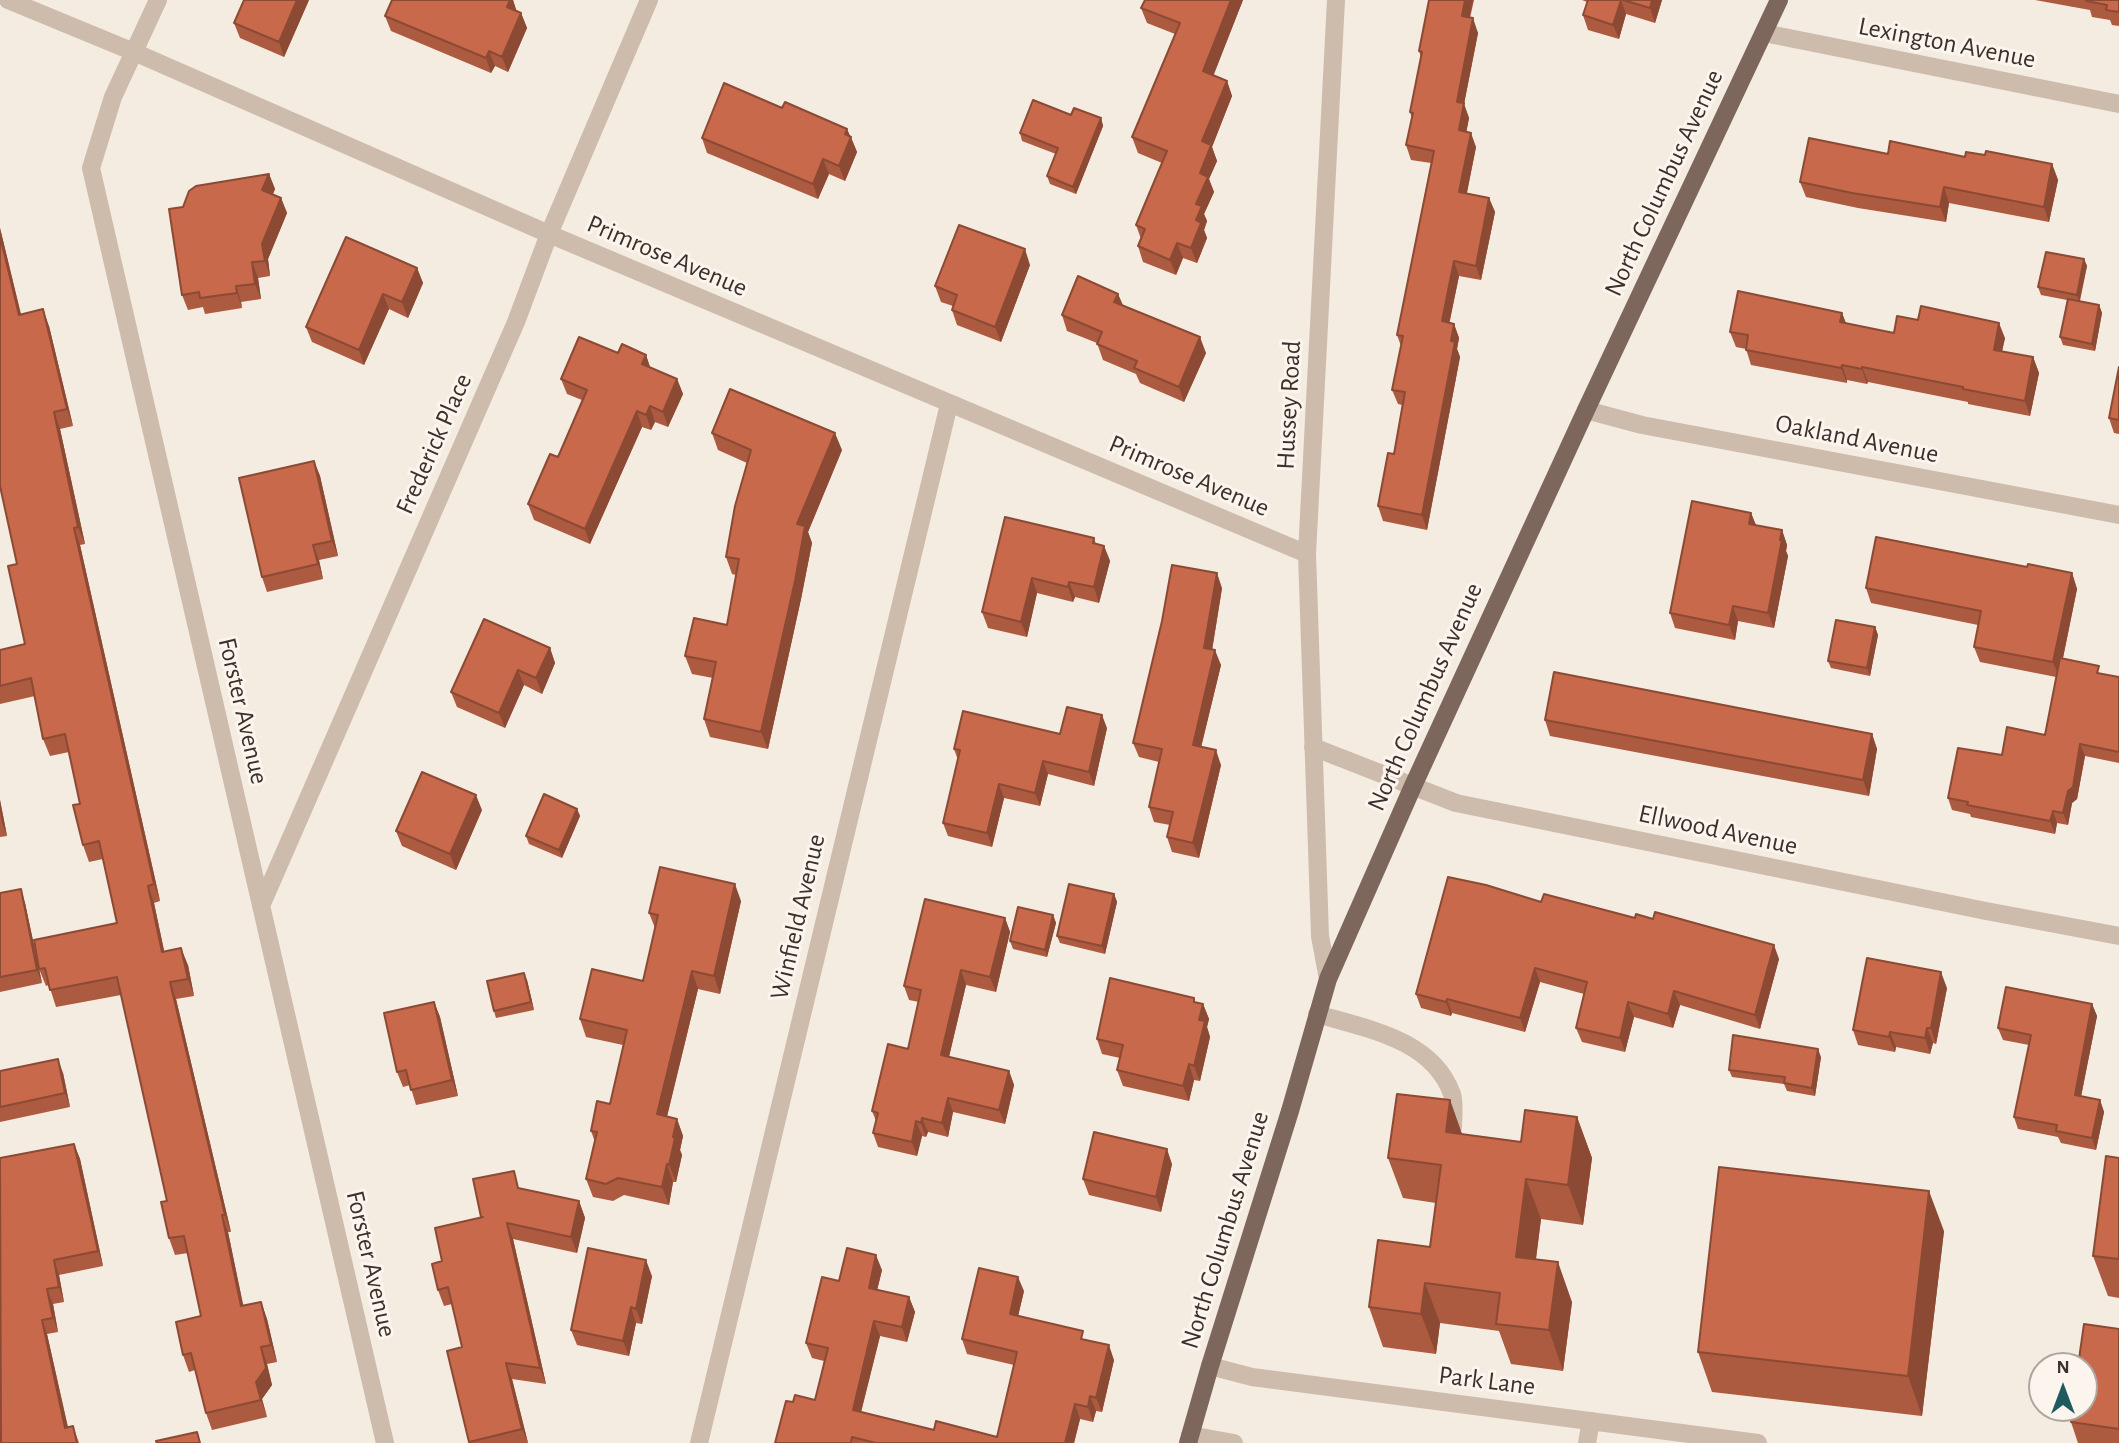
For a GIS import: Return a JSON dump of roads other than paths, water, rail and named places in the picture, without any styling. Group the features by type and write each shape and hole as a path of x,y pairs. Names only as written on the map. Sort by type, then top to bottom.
{"main road":[{"name":"North Columbus Avenue","path":"1189,1439 1328,979 1413,786 1586,410 1779,0"}],"street":[{"name":"Primrose Avenue","path":"8,0 134,52 549,234 1307,554"},
{"name":"Forster Avenue","path":"158,0 113,97 91,168 385,1443"},
{"name":"Frederick Place","path":"261,906 516,322 549,234 649,0"},
{"name":"Hussey Road","path":"1328,979 1320,936 1307,554 1336,0"},
{"name":"Lexington Avenue","path":"1764,33 2119,104"},
{"name":"Winfield Avenue","path":"699,1443 948,404"},
{"name":"Oakland Avenue","path":"1586,410 1642,425 2119,515"},
{"name":"Ellwood Avenue","path":"1313,747 1456,803 2119,936"},
{"path":"1317,1014 1397,1038 1429,1058 1452,1096 1453,1127"},
{"name":"Park Lane","path":"1210,1366 1252,1377 1758,1443"},
{"path":"1587,1443 1591,1421"},
{"path":"1189,1439 1234,1443"}]}
